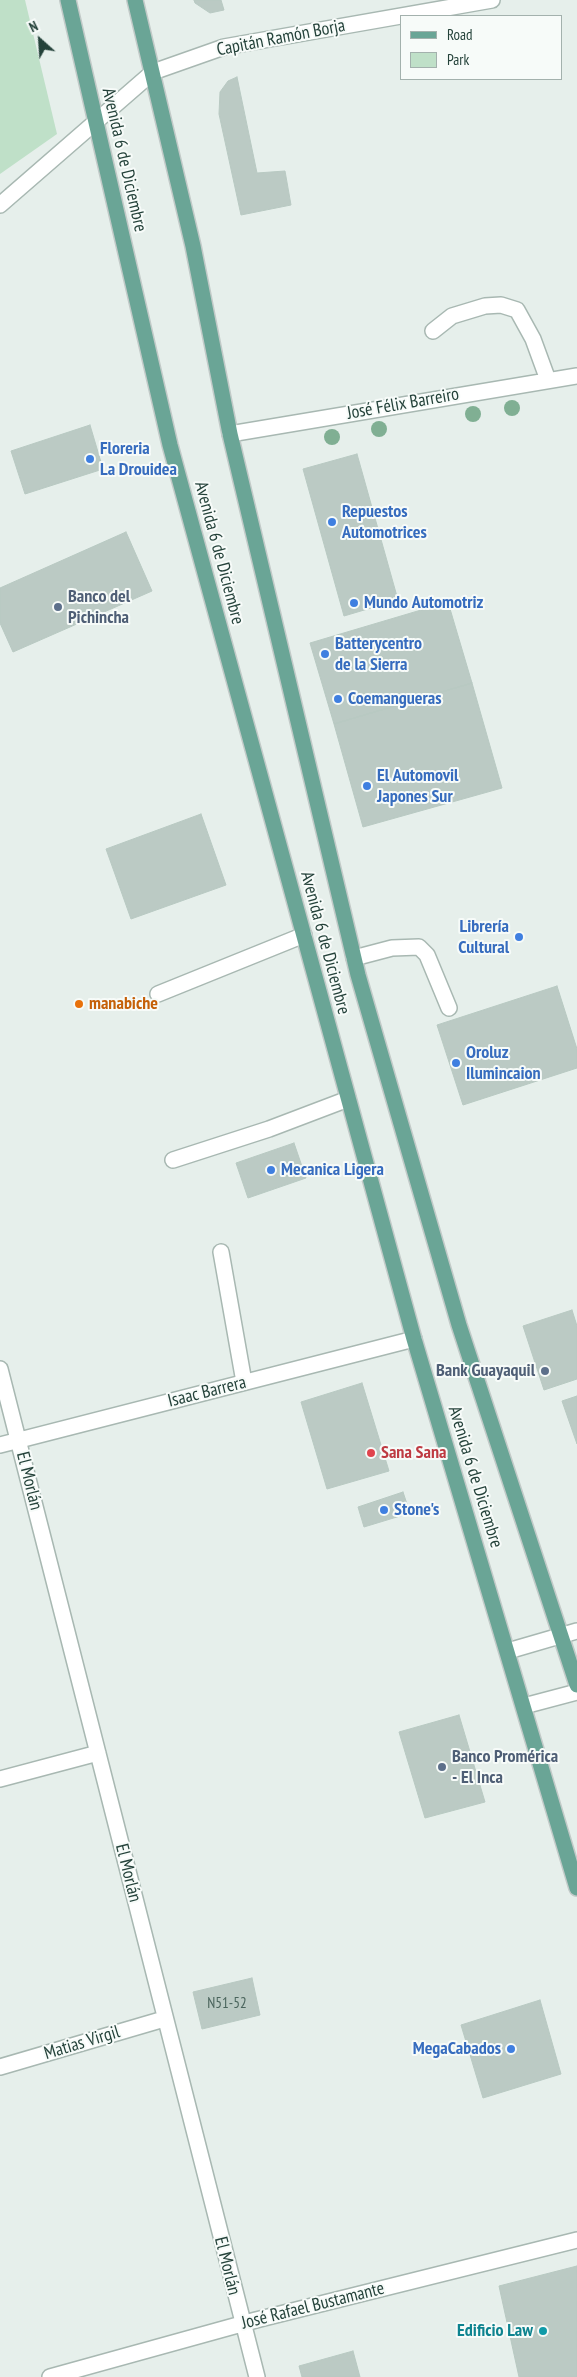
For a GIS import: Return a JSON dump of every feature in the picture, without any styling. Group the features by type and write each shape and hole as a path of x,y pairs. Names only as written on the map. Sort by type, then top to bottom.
{"main road":[{"name":"Avenida 6 de Diciembre","path":"68,0 170,445 414,1339 577,1888"},
{"name":"Avenida 6 de Diciembre","path":"135,0 193,246 230,434 354,958 459,1325 577,1685"}],"street":[{"name":"Capitán Ramón Borja","path":"406,15 492,0"},
{"name":"Capitán Ramón Borja","path":"0,205 153,72 224,47 400,16"},
{"path":"433,332 452,316 485,306 501,304 517,310 533,339 548,380"},
{"name":"José Félix Barreiro","path":"230,434 548,380 576,380"},
{"path":"158,994 304,935"},
{"path":"354,958 392,948 419,947 427,955 449,1008"},
{"path":"173,1160 269,1129 348,1099"},
{"path":"221,1252 244,1382"},
{"name":"Isaac Barrera","path":"0,1445 414,1339"},
{"name":"El Morlán","path":"0,1369 257,2377"},
{"path":"508,1651 577,1631"},
{"path":"524,1706 577,1692"},
{"path":"0,1779 98,1753"},
{"name":"Matias Virgil","path":"0,2067 164,2018"},
{"name":"José Rafael Bustamante","path":"50,2377 242,2323 577,2240"}],"green space":[{"path":"0,0 25,0 57,134 0,174"}],"building":[{"path":"194,0 221,0 224,10 210,13 195,3"},
{"path":"237,77 257,173 285,171 291,205 241,215 219,114 220,92 228,81"},
{"path":"90,425 103,469 25,494 11,451"},
{"path":"357,454 398,600 344,616 303,469"},
{"name":"Banco del Pichincha","path":"126,532 152,591 13,652 0,623 0,588"},
{"path":"448,602 472,683 334,724 310,643"},
{"path":"472,683 502,788 363,827 334,724"},
{"path":"201,814 226,885 131,919 106,849"},
{"path":"557,986 577,1049 577,1068 463,1105 437,1025"},
{"name":"Mecanica Ligera","path":"294,1143 306,1178 248,1198 236,1163"},
{"path":"572,1310 577,1326 577,1379 544,1390 523,1326"},
{"path":"362,1383 389,1471 327,1489 301,1402"},
{"path":"577,1396 577,1444 562,1401"},
{"name":"Stone's","path":"403,1492 410,1513 364,1527 358,1507"},
{"name":"Banco Promérica - El Inca","path":"459,1715 485,1802 425,1818 399,1732"},
{"path":"252,1978 260,2015 202,2029 193,1992"},
{"name":"MegaCabados","path":"540,2000 561,2074 483,2098 461,2025"},
{"name":"Edificio Law","path":"577,2266 577,2377 519,2377 499,2286"},
{"path":"353,2351 360,2377 302,2377 299,2366"}],"place":[{"name":"Floreria La Drouidea","path":"90,459"},
{"name":"Repuestos Automotrices","path":"332,522"},
{"name":"Mundo Automotriz","path":"354,603"},
{"name":"Banco del Pichincha","path":"58,607"},
{"name":"Batterycentro de la Sierra","path":"325,654"},
{"name":"Coemangueras","path":"338,699"},
{"name":"El Automovil Japones Sur","path":"367,786"},
{"name":"Librería Cultural","path":"519,937"},
{"name":"manabiche","path":"79,1004"},
{"name":"Oroluz Ilumincaion","path":"456,1063"},
{"name":"Mecanica Ligera","path":"271,1170"},
{"name":"Bank Guayaquil","path":"545,1371"},
{"name":"Sana Sana","path":"371,1453"},
{"name":"Stone's","path":"384,1510"},
{"name":"Banco Promérica - El Inca","path":"442,1767"},
{"name":"MegaCabados","path":"511,2049"},
{"name":"Edificio Law","path":"543,2331"}]}
